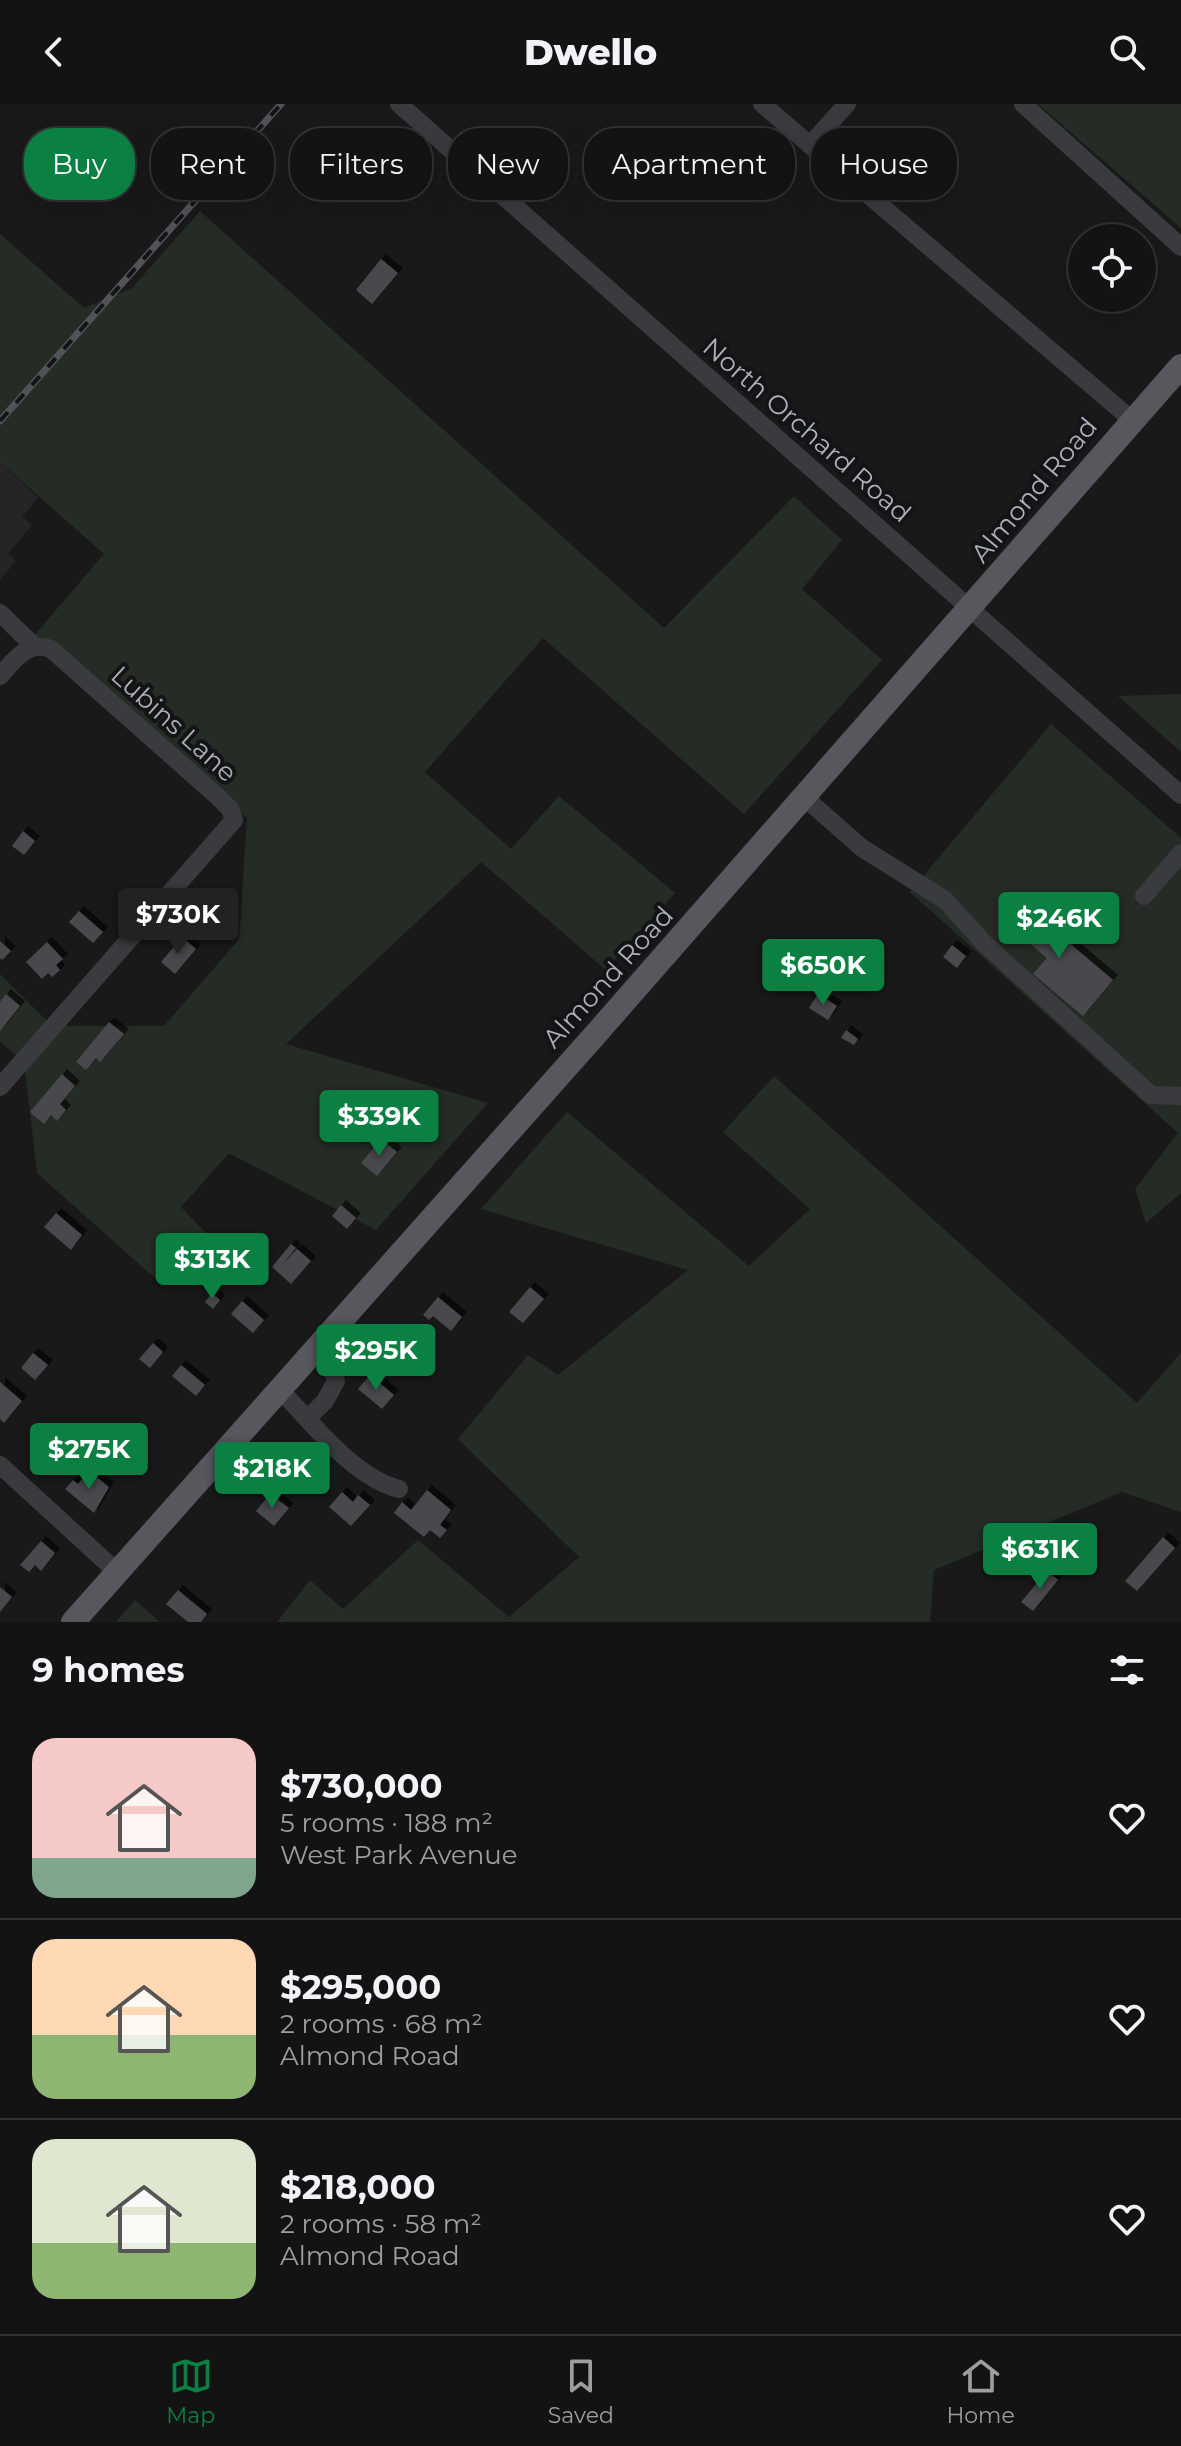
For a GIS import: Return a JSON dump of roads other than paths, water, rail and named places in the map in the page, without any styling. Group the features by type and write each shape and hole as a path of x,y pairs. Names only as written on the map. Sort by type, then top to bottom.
{"main road":[{"name":"Almond Road","path":"78,1620 117,1572 970,609 1131,419 1181,366"}],"street":[{"name":"North Orchard Road","path":"399,104 419,111 970,609 1181,795"},
{"path":"762,104 1131,419"},
{"path":"810,145 847,104"},
{"path":"1023,104 1181,247"},
{"path":"0,613 34,646 23,651 0,676"},
{"name":"Lubins Lane","path":"0,1087 233,824 230,809 51,649 34,646"},
{"path":"804,797 862,848 945,900 984,943 1151,1095 1181,1096"},
{"path":"1144,896 1181,853"},
{"path":"308,1418 325,1401 336,1381 332,1368 315,1348"},
{"path":"279,1389 381,1484 399,1489"},
{"path":"0,1465 117,1572"}],"railway":[{"path":"0,421 281,104"}]}
